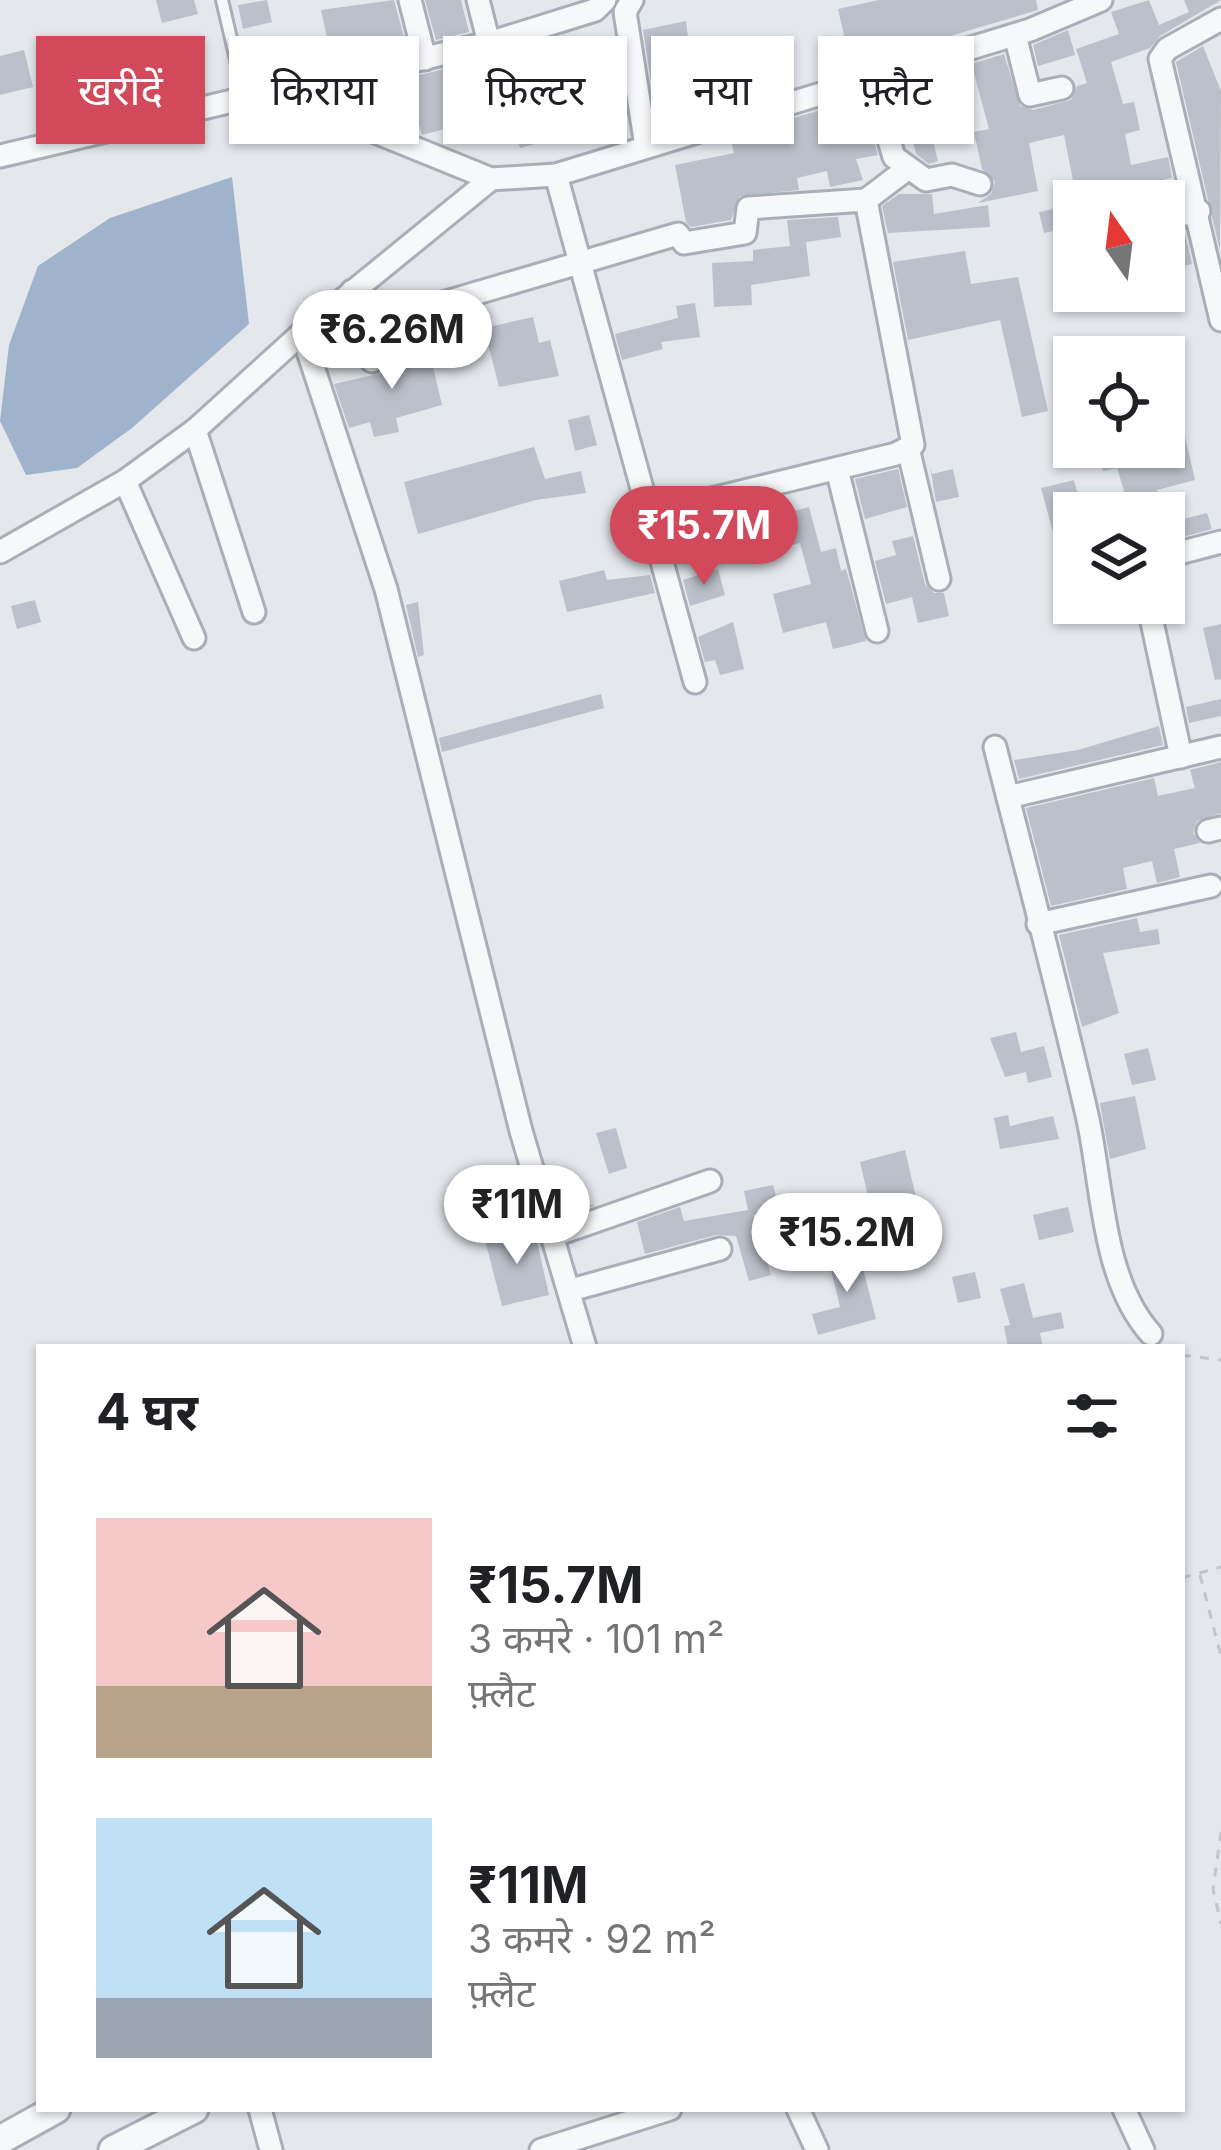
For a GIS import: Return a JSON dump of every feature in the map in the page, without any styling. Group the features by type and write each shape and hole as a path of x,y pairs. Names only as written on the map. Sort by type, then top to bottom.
{"street":[{"path":"410,0 425,59"},
{"path":"478,0 487,36"},
{"path":"511,36 595,10 604,0"},
{"path":"632,0 625,12 646,146"},
{"path":"974,48 1101,0"},
{"path":"1221,19 1160,56 1221,320"},
{"path":"1015,35 1030,95 1062,88"},
{"path":"419,60 443,54"},
{"path":"412,144 491,179 556,175 818,96"},
{"path":"0,156 229,100"},
{"path":"890,144 894,157 926,180 952,175 980,184"},
{"path":"361,327 678,234 683,243 745,233 748,208 866,200 907,169"},
{"path":"556,175 695,682"},
{"path":"0,552 125,481 195,430 302,333 491,179"},
{"path":"650,514 837,469 908,448 915,440 880,290 866,200"},
{"path":"1185,214 1199,211"},
{"path":"352,291 372,361"},
{"path":"302,333 386,589 521,1131 584,1344"},
{"path":"195,430 254,612"},
{"path":"908,448 939,579"},
{"path":"837,469 877,631"},
{"path":"125,481 194,638"},
{"path":"1185,551 1221,542"},
{"path":"1152,624 1180,757"},
{"path":"995,747 1087,1114 1114,1261 1140,1321 1151,1334"},
{"path":"1008,797 1221,747"},
{"path":"1038,924 1211,886"},
{"path":"555,1235 710,1181"},
{"path":"571,1290 720,1249"},
{"path":"0,2140 51,2112"},
{"path":"113,2150 188,2112"},
{"path":"261,2112 271,2150"},
{"path":"541,2150 605,2119 650,2112"},
{"path":"799,2112 817,2150"},
{"path":"1125,2112 1143,2150"}],"lane":[{"path":"222,0 230,36"}],"path":[{"path":"1185,1355 1221,1360"},
{"path":"1185,1578 1221,1567"},
{"path":"1201,1575 1221,1656"},
{"path":"1221,1832 1213,1889 1221,1924"}],"water":[{"path":"232,177 249,324 132,428 77,468 26,475 0,421 9,345 38,266 110,218"}],"building":[{"path":"156,0 194,0 198,14 162,23"},
{"path":"267,0 272,22 243,29 238,5"},
{"path":"394,0 404,36 327,36 321,10"},
{"path":"425,0 461,0 469,32 436,40"},
{"path":"879,0 1036,0 1038,10 950,36 844,36 838,9"},
{"path":"1149,0 1159,25 1189,12 1184,0 1221,0 1160,36 1150,48 1111,62 1123,104 1134,102 1140,130 1125,134 1131,165 1168,157 1172,178 1073,180 1064,135 1029,143 1038,191 978,203 991,194 995,182 982,169 974,132 989,129 974,63 1004,54 1020,106 1033,110 1071,100 1077,86 1087,83 1076,49 1119,34 1111,12"},
{"path":"686,21 688,36 651,36 651,82 643,30"},
{"path":"1068,30 1075,55 1038,66 1033,45"},
{"path":"1203,46 1221,91 1220,251 1176,62"},
{"path":"24,50 33,87 0,95 0,56"},
{"path":"443,69 443,129 422,135 419,125 419,75"},
{"path":"818,111 818,144 875,144 878,155 856,159 863,180 830,187 827,171 797,178 799,190 740,196 731,220 691,227 675,165 734,153 732,144 794,144 794,118"},
{"path":"914,144 934,144 938,161 929,164 916,154"},
{"path":"899,194 932,194 934,214 988,205 990,227 888,233 882,206"},
{"path":"1053,209 1053,231 1044,233 1039,212"},
{"path":"838,217 841,237 806,242 810,276 751,285 752,305 714,307 712,263 753,261 753,250 790,246 787,220"},
{"path":"1185,234 1192,264 1185,266"},
{"path":"965,251 971,284 1018,277 1048,411 1022,417 1000,320 908,340 893,262"},
{"path":"695,303 700,337 661,342 663,349 622,360 615,334 678,318 676,306"},
{"path":"533,317 539,343 550,340 559,376 499,387 484,328"},
{"path":"427,341 442,405 396,418 399,432 374,437 370,422 349,428 334,384 395,370 389,352"},
{"path":"589,415 597,445 575,451 568,420"},
{"path":"1185,436 1195,480 1158,492 1124,492 1117,468 1185,468"},
{"path":"534,447 545,479 581,471 586,493 536,500 418,534 404,482"},
{"path":"930,466 932,474 953,469 959,497 936,502"},
{"path":"898,469 907,507 865,519 855,479"},
{"path":"1074,480 1077,492 1053,492 1053,532 1041,488"},
{"path":"809,507 821,552 836,548 841,571 846,569 866,641 833,649 826,622 783,633 773,594 811,584 800,543 754,555 746,524"},
{"path":"1207,513 1212,529 1185,536 1185,519"},
{"path":"913,536 925,584 934,593 944,593 949,616 918,623 912,597 886,604 875,561 896,555 892,541"},
{"path":"718,569 725,595 690,606 683,580"},
{"path":"604,570 607,580 650,575 655,593 567,612 559,581"},
{"path":"35,600 41,622 17,629 11,606"},
{"path":"418,602 424,655 418,657 406,605"},
{"path":"733,622 744,669 720,675 715,660 705,662 698,637"},
{"path":"1221,624 1221,679 1215,680 1203,628"},
{"path":"601,694 604,708 442,752 439,738"},
{"path":"1221,699 1221,716 1189,723 1186,707"},
{"path":"1159,726 1163,745 1019,779 1014,760 1078,750"},
{"path":"1221,762 1221,813 1197,821 1193,833 1200,843 1174,849 1180,877 1157,883 1152,861 1123,868 1127,889 1051,906 1026,808 1154,778 1158,796 1195,788 1190,770"},
{"path":"1137,918 1140,932 1158,929 1160,944 1103,953 1119,1013 1082,1027 1059,935"},
{"path":"1016,1032 1021,1052 1044,1046 1052,1077 1028,1083 1026,1072 1005,1077 990,1038"},
{"path":"1148,1048 1156,1080 1132,1085 1124,1054"},
{"path":"1135,1096 1146,1149 1110,1159 1100,1103"},
{"path":"1008,1115 1010,1126 1053,1116 1059,1139 1000,1149 994,1118"},
{"path":"616,1128 627,1168 609,1174 596,1133"},
{"path":"905,1150 921,1219 876,1230 860,1162"},
{"path":"519,1178 525,1199 483,1211 477,1190"},
{"path":"580,1179 586,1204 595,1205 562,1217 553,1186"},
{"path":"773,1185 779,1209 753,1215 771,1275 749,1281 736,1236 716,1235 645,1254 637,1222 680,1207 684,1221 748,1210 744,1191"},
{"path":"1068,1207 1074,1232 1039,1240 1033,1215"},
{"path":"534,1228 549,1295 502,1306 485,1240"},
{"path":"858,1249 876,1319 818,1335 812,1314 840,1307 828,1257"},
{"path":"975,1272 981,1298 958,1303 952,1277"},
{"path":"1024,1283 1033,1318 1061,1312 1064,1328 1040,1333 1042,1344 1007,1344 1004,1326 1010,1325 1000,1289"}]}
